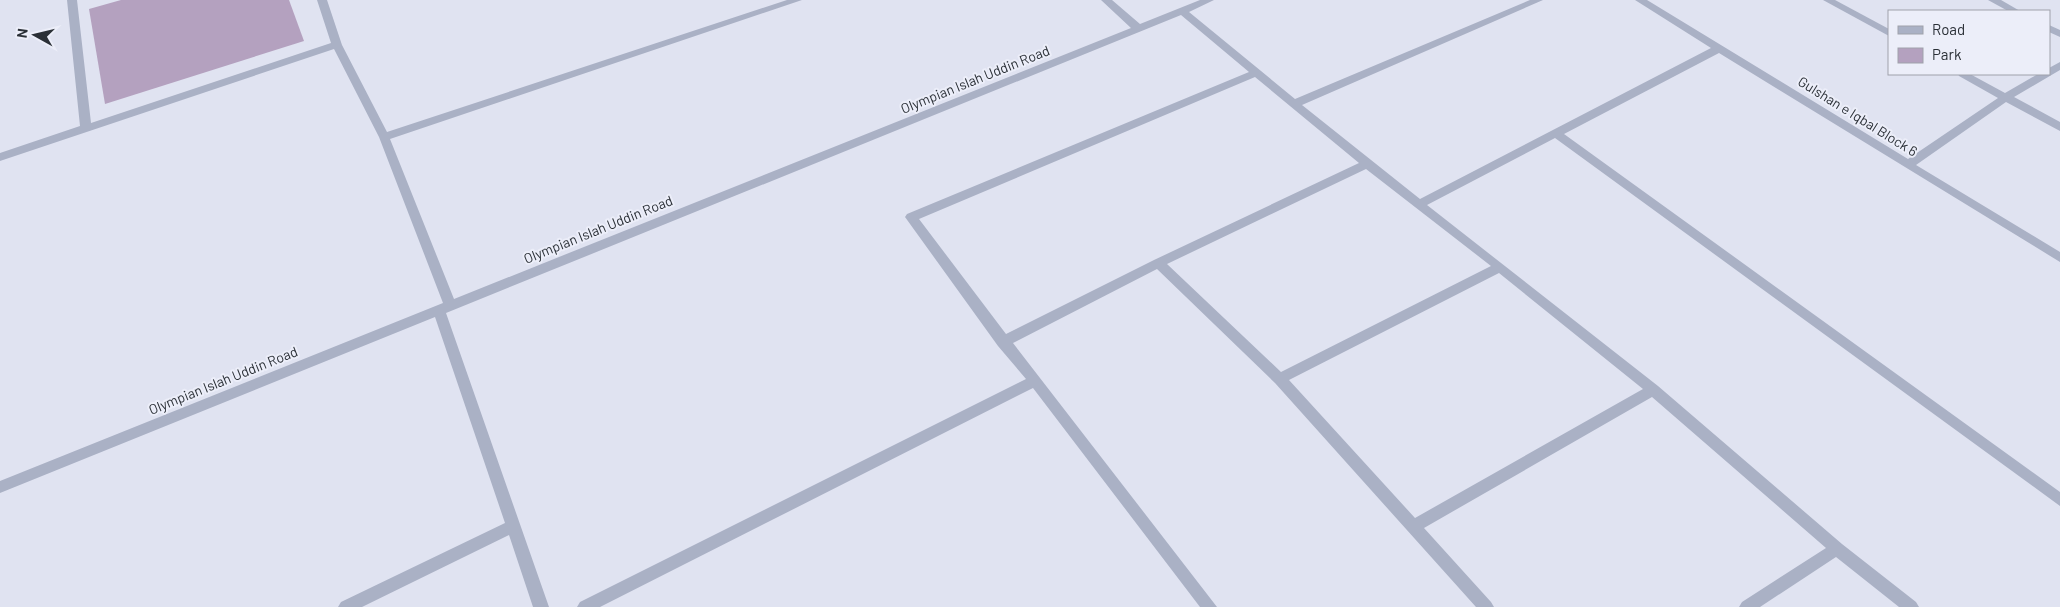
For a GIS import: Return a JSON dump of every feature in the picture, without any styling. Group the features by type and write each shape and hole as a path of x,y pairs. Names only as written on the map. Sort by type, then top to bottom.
{"street":[{"path":"72,0 86,130"},
{"path":"322,0 336,45 384,137 444,307 513,526 541,607"},
{"path":"384,137 798,0"},
{"path":"1106,0 1139,29"},
{"name":"Olympian Islah Uddin Road","path":"0,487 1209,0"},
{"path":"1296,104 1538,0"},
{"name":"Gulshan e Iqbal Block 6","path":"1640,0 2060,258"},
{"path":"1828,0 1888,32"},
{"path":"1993,0 2013,10"},
{"path":"1182,10 1255,73 1296,104 1367,164 1500,267 1653,390 1838,549 1911,607"},
{"path":"0,157 86,130 336,45"},
{"path":"1419,204 1720,48"},
{"path":"1209,607 1003,342 911,217 1255,73"},
{"path":"1965,75 2060,127"},
{"path":"1908,164 2006,97 2043,75"},
{"path":"1557,134 2060,500"},
{"path":"1003,342 1158,262 1367,164"},
{"path":"1158,262 1280,379 1486,607"},
{"path":"1280,379 1500,267"},
{"path":"585,607 1035,381"},
{"path":"1413,526 1653,390"},
{"path":"346,607 513,526"},
{"path":"1747,607 1838,549"}],"green space":[{"path":"121,0 289,0 304,41 105,104 89,9"}]}
